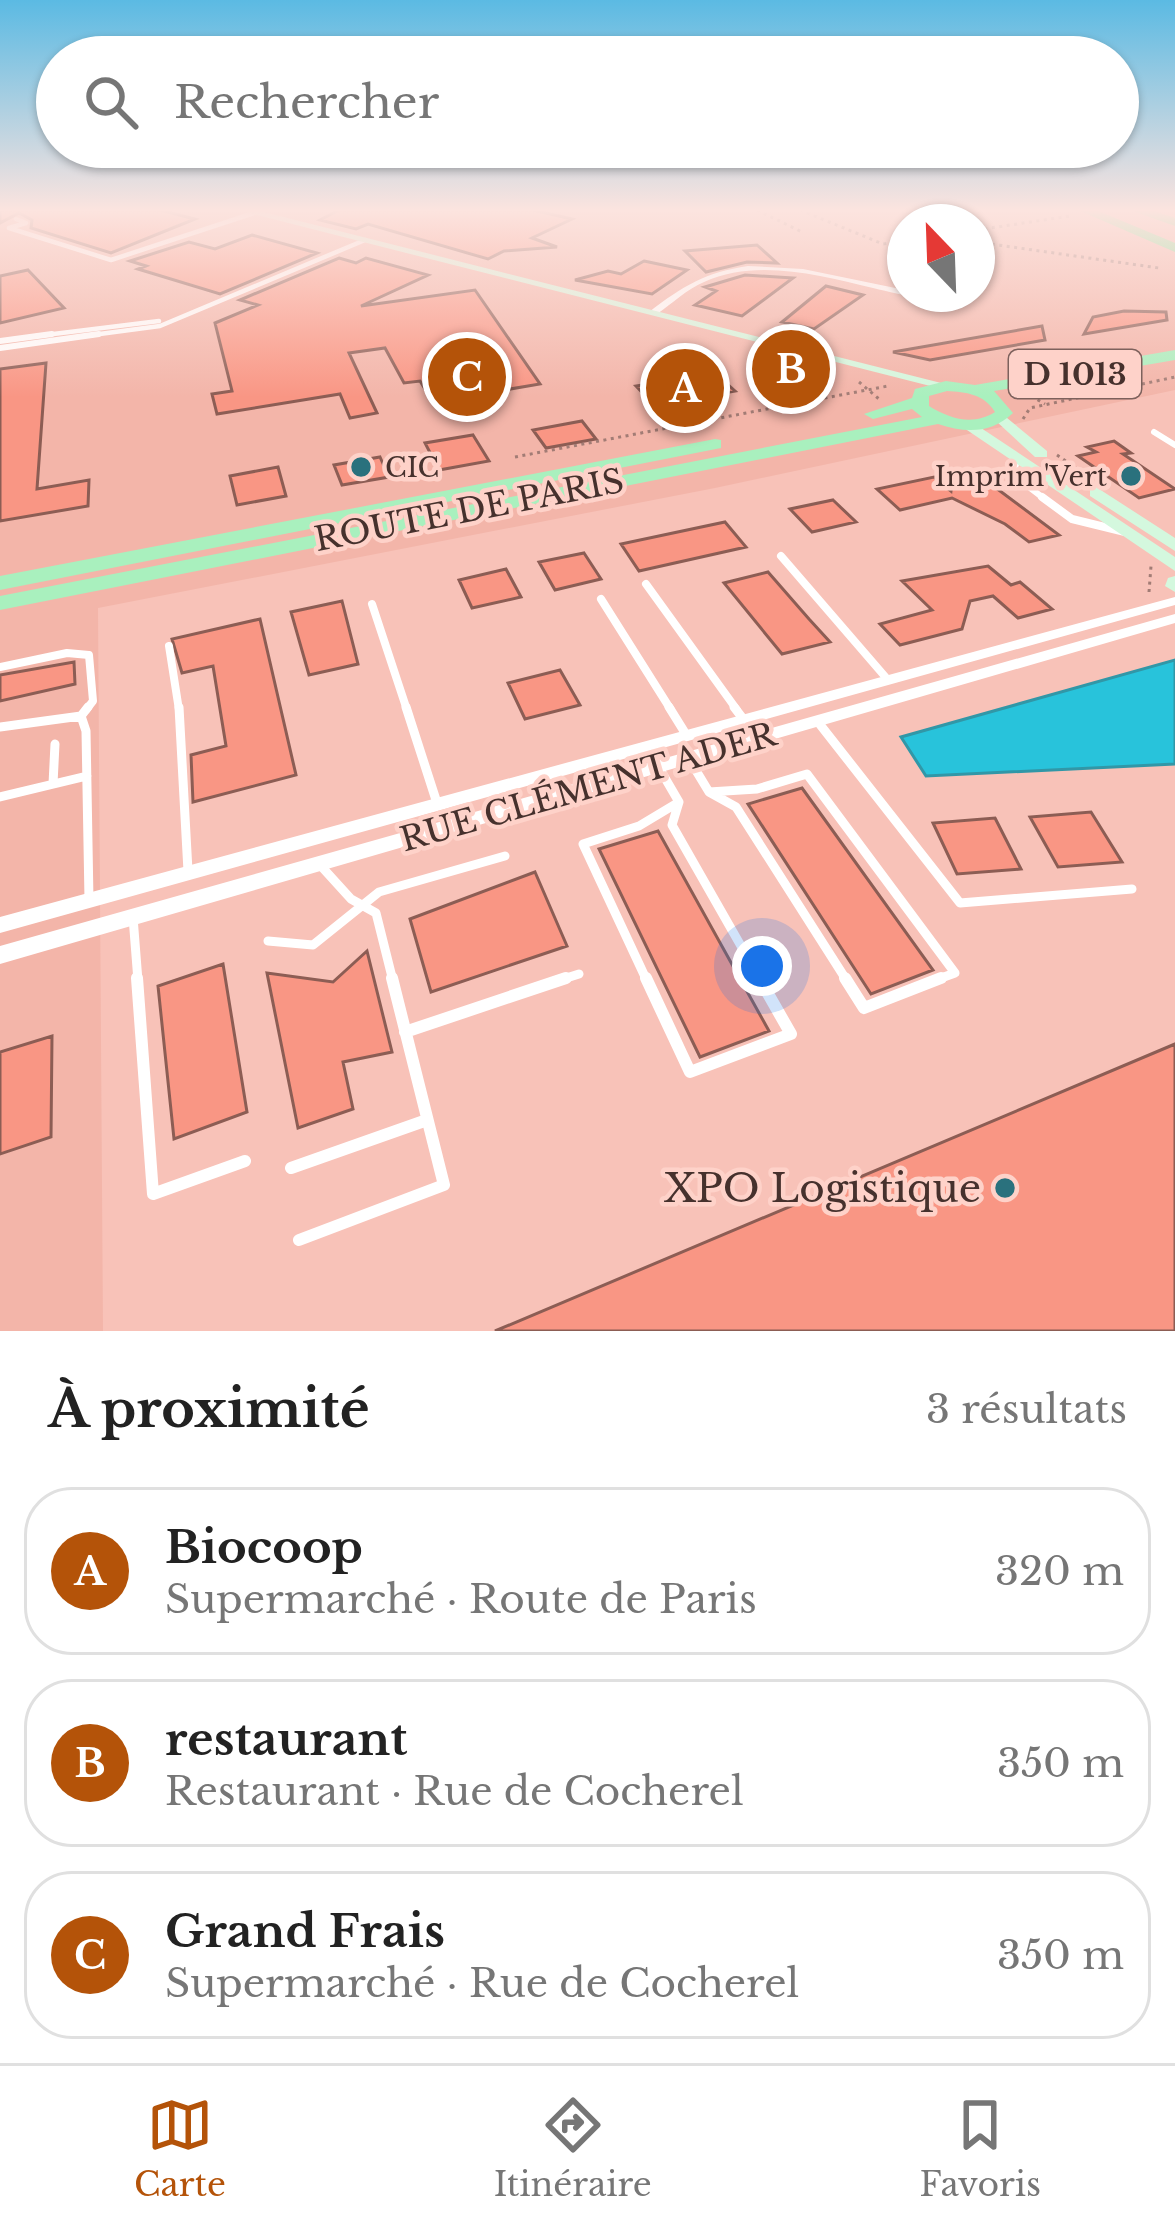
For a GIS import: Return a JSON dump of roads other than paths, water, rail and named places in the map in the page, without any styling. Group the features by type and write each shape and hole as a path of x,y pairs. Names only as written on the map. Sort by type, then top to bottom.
{"main road":[{"name":"D 1013","path":"974,389 1175,355"},
{"name":"D 1013","path":"1002,413 1175,374"},
{"path":"917,400 938,419 969,425 1002,413 974,389 946,386"},
{"name":"ROUTE DE PARIS","path":"0,583 917,400 946,386"},
{"name":"ROUTE DE PARIS","path":"0,603 938,419"}],"street":[{"path":"494,272 946,386"},
{"path":"654,312 703,279 758,272"},
{"path":"811,272 887,289"},
{"path":"857,361 917,400"},
{"path":"1002,413 1014,433 1175,546"},
{"path":"969,425 1175,565"},
{"name":"RUE CLÉMENT ADER","path":"0,925 1175,601"},
{"name":"RUE CLÉMENT ADER","path":"0,956 1175,618"}],"lane":[{"path":"0,345 166,321 286,272"},
{"path":"1154,432 1175,445"},
{"path":"781,556 888,680"},
{"path":"646,584 744,720"},
{"path":"601,598 687,736"},
{"path":"372,604 437,804"},
{"path":"170,646 184,740 177,751 188,873"},
{"path":"0,667 67,652 89,656 92,701 81,716 89,900"},
{"path":"0,727 51,716 81,716"},
{"path":"817,721 960,903 1132,889"},
{"path":"53,784 55,744"},
{"path":"688,758 709,792 736,807 864,1008 955,973 807,774 757,789 709,792"},
{"path":"658,766 679,802 672,825 791,1034 690,1072 583,844 639,826 679,802"},
{"path":"0,797 87,776"},
{"path":"268,941 314,945 379,892 505,856"},
{"path":"299,1240 444,1185 376,913 319,864"},
{"path":"133,917 153,1194 245,1161"},
{"path":"405,1032 579,974"},
{"path":"291,1168 427,1120"}],"water":[{"path":"1175,660 1175,764 926,776 901,737"}],"place":[{"name":"restaurant","path":"791,369"},
{"name":"Grand Frais","path":"467,377"},
{"name":"Biocoop","path":"685,388"},
{"name":"CIC","path":"361,467"},
{"name":"Imprim'Vert","path":"1131,476"},
{"name":"XPO Logistique","path":"1005,1188"}]}
